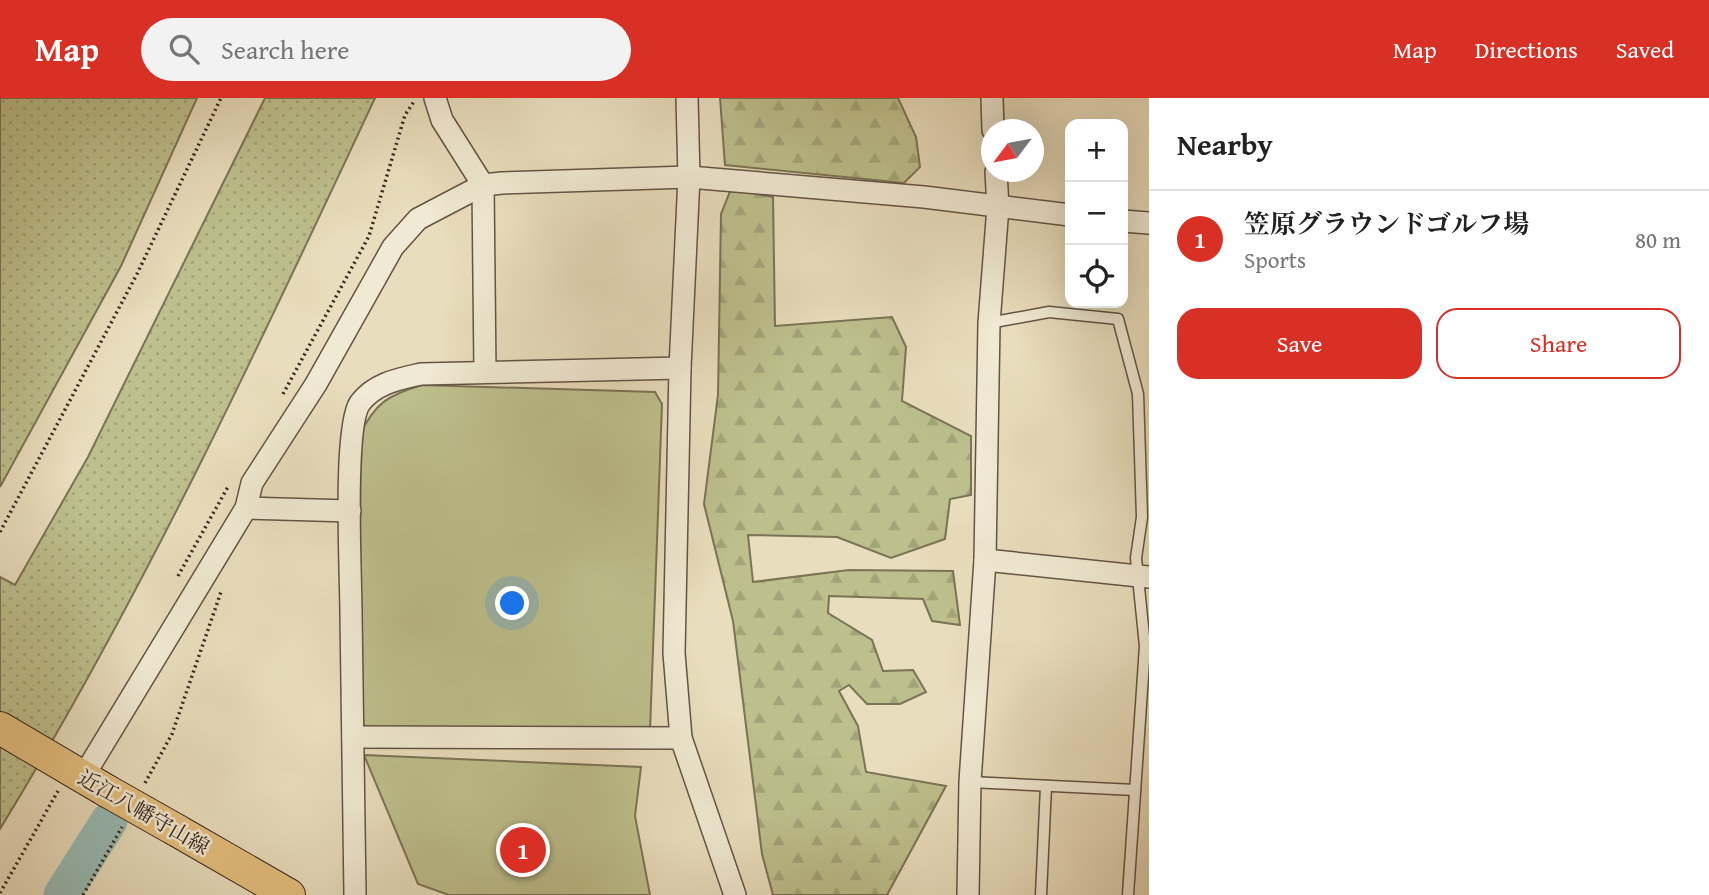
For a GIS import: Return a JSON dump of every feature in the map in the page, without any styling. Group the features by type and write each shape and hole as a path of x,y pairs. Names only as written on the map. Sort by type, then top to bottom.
{"main road":[{"name":"近江八幡守山線","path":"0,728 289,895"}],"street":[{"path":"435,98 442,120 483,185 485,372"},
{"path":"687,98 689,177 680,368 674,653 681,738 734,895"},
{"path":"992,98 993,119"},
{"path":"80,775 246,508 252,483 330,362 393,247 418,219 483,185 689,177 924,197 1065,214"},
{"path":"968,895 970,782 985,560 989,323 998,207 997,182"},
{"path":"1128,221 1149,223"},
{"path":"355,895 350,510 352,440 359,404 374,389 394,380 421,374 680,368"},
{"path":"246,508 350,510"},
{"path":"985,560 1143,577"},
{"path":"353,737 681,738"}],"lane":[{"path":"989,323 1049,312 1118,320 1138,394 1142,517 1136,558 1143,577 1145,646 1128,895"},
{"path":"970,782 1135,790"},
{"path":"1041,895 1046,786"}],"path":[{"path":"0,532 137,274 221,98"},
{"path":"278,402 369,236 405,115 416,98"},
{"path":"176,581 235,476"},
{"path":"141,791 172,734 225,580"},
{"path":"0,893 80,775"},
{"path":"83,895 122,826"}],"green space":[{"path":"0,98 197,98 121,266 0,487"},
{"path":"265,98 375,98 198,469 103,651 0,829 0,577 15,585 88,457"},
{"path":"720,98 898,98 916,137 920,167 904,183 725,165"},
{"path":"731,189 773,197 775,326 892,317 906,347 902,401 971,436 971,495 950,499 945,539 891,558 837,537 748,535 753,582 849,570 953,571 960,625 932,621 923,599 829,596 828,613 872,640 883,671 913,670 926,692 900,704 867,704 849,685 839,691 858,726 866,772 946,786 887,895 773,895 762,854 733,621 704,504 718,395 721,214"},
{"path":"422,385 655,392 662,404 650,731 370,732 362,723 359,436 371,416 384,402"},
{"path":"364,755 641,767 635,816 650,895 449,895 418,884"}],"waterway":[{"path":"62,895 109,821"}],"place":[{"name":"笠原グラウンドゴルフ場","path":"523,850"}]}
